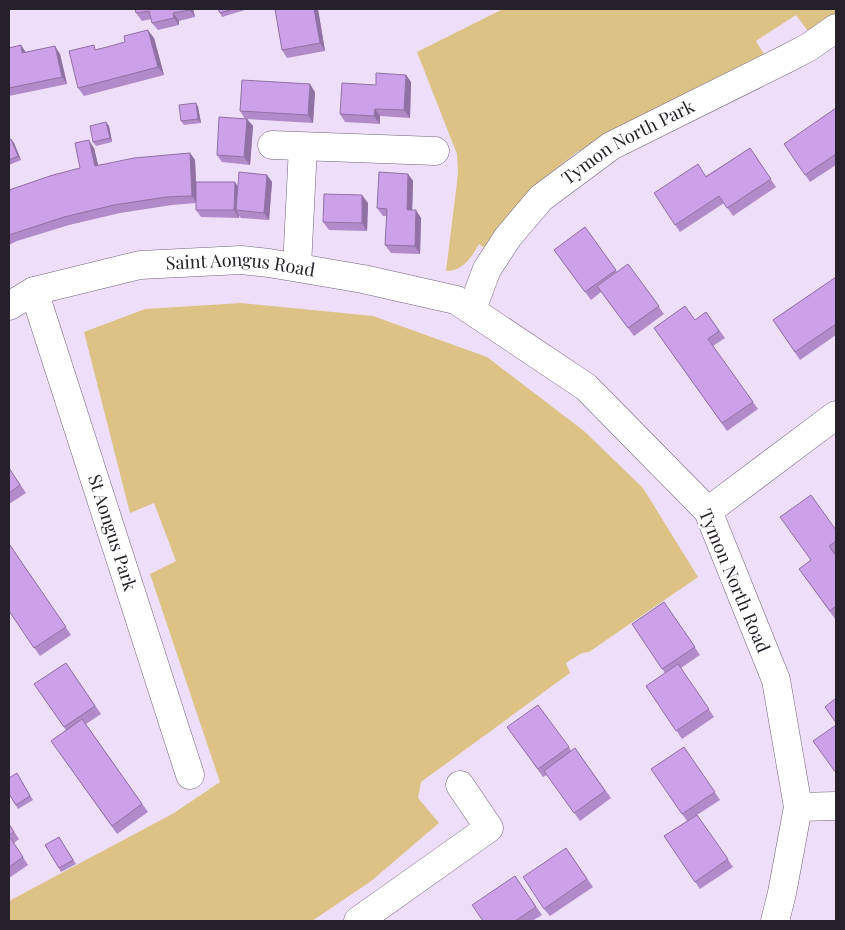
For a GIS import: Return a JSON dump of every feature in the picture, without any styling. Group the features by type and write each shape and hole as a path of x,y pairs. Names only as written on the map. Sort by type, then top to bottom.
{"street":[{"name":"Tymon North Park","path":"472,309 487,269 508,237 540,198 611,146 802,51 836,28"},
{"path":"272,145 436,151"},
{"path":"297,267 303,147"},
{"name":"Saint Aongus Road","path":"9,306 34,291 140,265 240,260 362,278 456,300 472,309"},
{"name":"St Aongus Park","path":"34,291 190,775"},
{"name":"Tymon North Road","path":"472,309 586,387 708,511 776,680 798,807 775,921"},
{"path":"708,511 836,415"},
{"path":"358,921 489,828 460,786"},
{"path":"798,807 836,806"}],"shaded area":[{"path":"503,9 836,9 836,16 810,34 796,15 756,41 768,61 577,152 540,181 515,209 486,249 479,244 466,263 457,269 446,271 458,174 457,154 417,52"},
{"path":"241,303 373,316 487,357 584,431 643,488 698,577 589,652 582,653 566,663 570,673 421,782 418,798 439,823 370,882 312,921 9,921 9,901 174,813 220,782 150,574 176,561 154,503 130,513 84,332 145,309"}],"building":[{"path":"135,9 190,10 173,13 174,18 152,23 149,11 136,13"},
{"path":"218,9 233,9 220,13"},
{"path":"275,9 314,9 320,43 282,50"},
{"path":"148,30 158,67 78,88 69,51 94,45 95,50 107,47 125,42 124,36"},
{"path":"21,45 22,53 55,46 62,77 9,88 9,48"},
{"path":"376,73 406,75 404,110 375,109 374,116 340,114 342,83 376,85"},
{"path":"242,80 310,84 308,115 240,111"},
{"path":"196,103 198,119 181,121 179,105"},
{"path":"836,108 836,154 805,175 784,144"},
{"path":"219,117 247,119 244,157 217,155"},
{"path":"106,122 110,138 93,142 90,126"},
{"path":"11,139 18,156 9,160 9,140"},
{"path":"89,140 95,166 134,158 190,153 192,196 166,197 114,205 64,217 9,235 9,190 80,168 75,143"},
{"path":"750,148 771,179 727,208 719,196 675,225 654,193 698,164 706,177"},
{"path":"239,172 267,175 264,213 236,210"},
{"path":"379,172 408,174 407,210 416,210 415,246 385,245 387,209 377,208"},
{"path":"196,182 235,182 234,210 196,210"},
{"path":"324,194 362,195 362,223 323,222"},
{"path":"585,227 616,270 585,292 554,250"},
{"path":"628,264 659,306 628,328 597,286"},
{"path":"836,277 836,324 795,352 773,320"},
{"path":"685,306 695,320 706,312 719,331 708,339 753,402 722,423 654,328"},
{"path":"9,468 20,485 9,493"},
{"path":"811,495 836,530 836,541 829,546 836,556 836,606 830,611 799,569 811,560 780,517"},
{"path":"9,544 66,627 34,648 9,611"},
{"path":"664,602 695,647 662,669 632,624"},
{"path":"66,663 95,706 64,727 34,684"},
{"path":"678,664 709,709 676,731 646,686"},
{"path":"836,698 836,723 825,707"},
{"path":"538,705 569,747 538,769 507,727"},
{"path":"82,719 142,804 112,826 51,741"},
{"path":"836,725 836,773 813,741"},
{"path":"684,747 715,792 682,814 651,769"},
{"path":"575,748 605,791 574,813 544,771"},
{"path":"17,773 30,796 16,805 9,794 9,778"},
{"path":"697,815 728,859 695,882 664,836"},
{"path":"9,824 14,832 9,835"},
{"path":"9,836 23,857 9,867"},
{"path":"59,837 73,860 59,868 45,845"},
{"path":"566,848 587,879 544,909 523,877"},
{"path":"515,876 536,907 515,921 483,921 472,905"}]}
